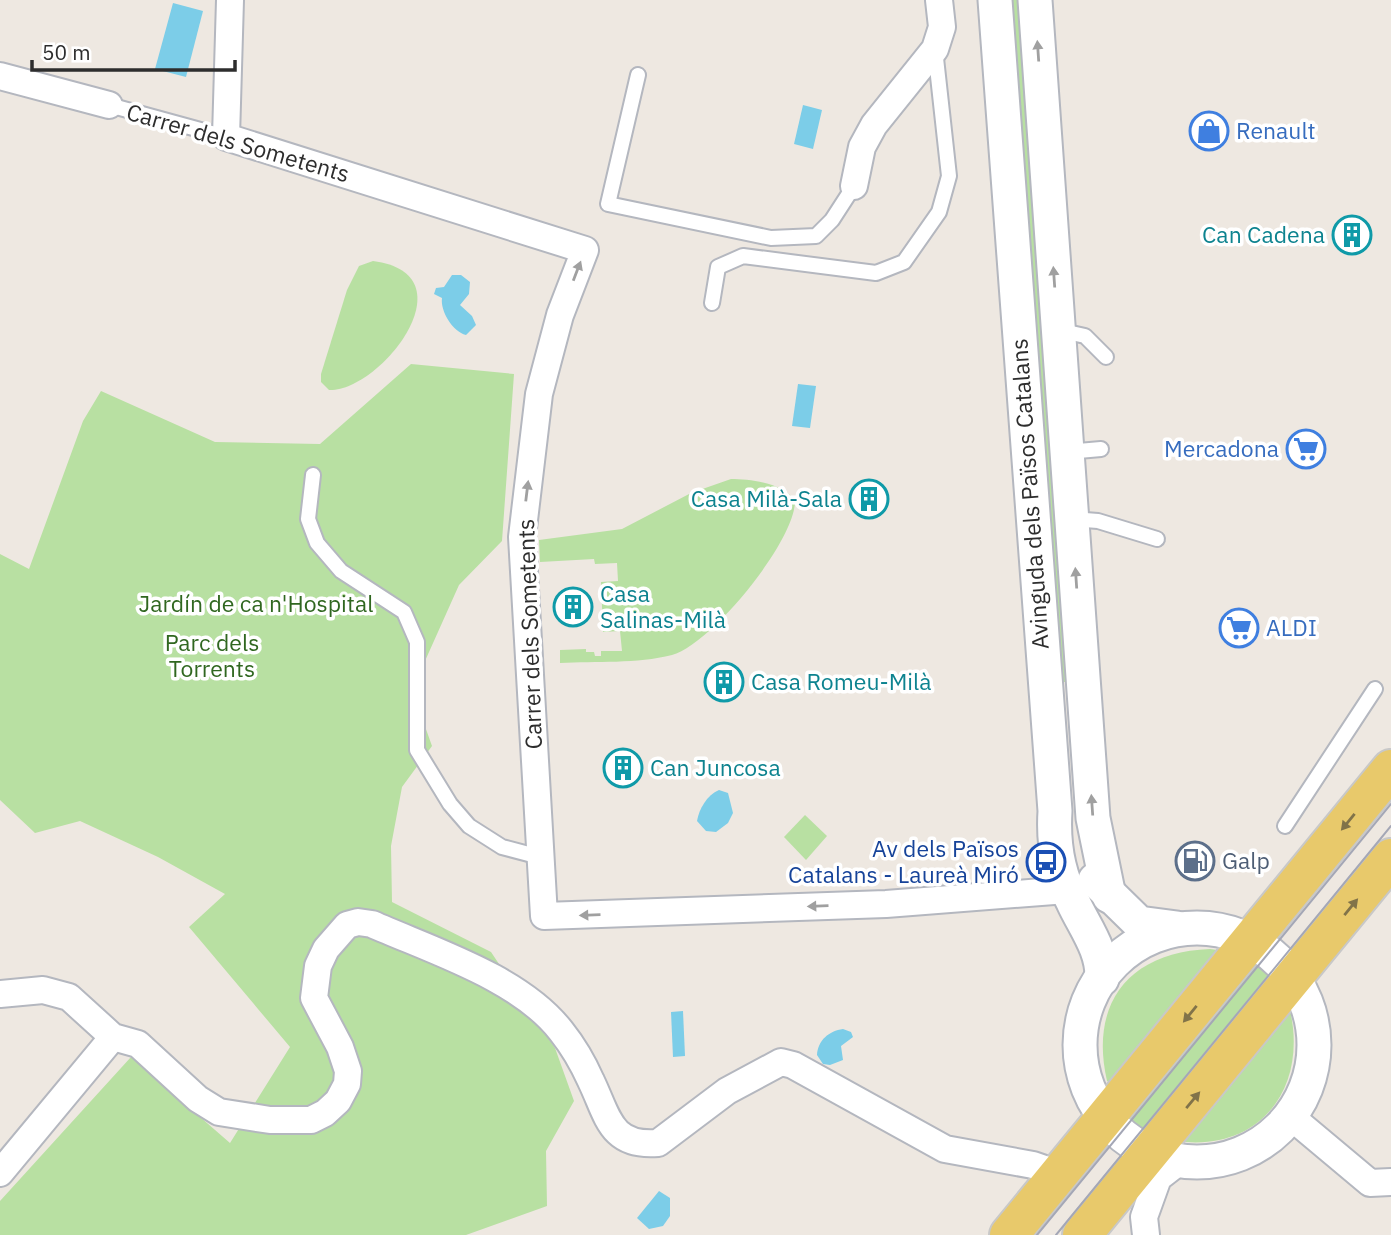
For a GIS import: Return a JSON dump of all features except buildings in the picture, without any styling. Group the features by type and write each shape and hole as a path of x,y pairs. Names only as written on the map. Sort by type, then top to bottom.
{"main road":[{"path":"1014,1230 1391,769"},
{"path":"1082,1235 1165,1157 1295,978 1391,858"}],"street":[{"path":"226,137 230,0"},
{"path":"854,186 862,147 874,125 935,49 942,27 939,0"},
{"name":"Avinguda dels Països Catalans","path":"995,0 1055,811 1053,835 1067,890 1100,953 1102,979"},
{"name":"Avinguda dels Països Catalans","path":"1035,0 1093,818 1108,896"},
{"name":"Carrer dels Sometents","path":"0,76 108,105"},
{"name":"Carrer dels Sometents","path":"226,137 585,250 560,315 539,394 522,537 544,916 886,904 1067,890"},
{"path":"1055,811 1071,828 1089,872 1108,896 1139,923 1179,929 1230,930 1269,952 1295,978 1305,994 1314,1047 1307,1083 1290,1116 1276,1131 1241,1153 1211,1161 1165,1157 1120,1134 1105,1118 1084,1080 1080,1037 1085,1014 1102,979 1136,944 1179,929"},
{"path":"0,994 55,992 69,997 113,1037 138,1044 198,1099 219,1112 281,1121 311,1120 325,1113 338,1101 347,1084 348,1071 346,1059 314,998 318,966 326,949 347,925 358,922 372,923 517,989 542,1009 576,1052 608,1122 627,1139 646,1144 658,1143 727,1091 781,1062 793,1065 945,1149 1033,1165 1059,1174"},
{"path":"0,1173 113,1037"},
{"path":"1290,1116 1370,1183 1391,1182"},
{"path":"1146,1235 1144,1217 1165,1157"}],"lane":[{"path":"712,303 718,267 743,257 876,273 904,262 940,212 949,176 935,49"},
{"path":"638,75 608,204 771,238 816,236 832,220 854,186"},
{"name":"Carrer dels Sometents","path":"108,105 226,137"},
{"path":"1058,330 1085,336 1106,357"},
{"path":"1067,452 1101,449"},
{"path":"313,475 308,519 317,543 341,571 404,612 417,642 418,750 450,804 469,826 502,847 540,857"},
{"path":"1072,519 1098,521 1157,539"},
{"path":"1285,826 1375,689"}],"green space":[{"path":"1012,0 1019,0 1068,682 1061,682"},
{"path":"373,261 402,270 415,287 416,308 408,331 392,353 371,373 350,386 329,390 321,382 321,374 347,290 359,266"},
{"name":"Parc dels Torrents","path":"411,364 514,374 502,541 459,585 412,690 432,746 402,787 391,846 392,902 491,952 555,1048 574,1101 546,1151 547,1206 466,1235 0,1235 0,1201 131,1057 230,1143 290,1047 189,927 225,894 158,857 80,821 35,833 0,800 0,554 29,569 83,421 101,391 215,442 320,444"},
{"path":"731,479 757,481 775,486 795,501 791,519 781,541 748,590 728,613 688,647 672,655 631,661 560,663 560,650 586,649 586,652 594,652 595,656 601,656 601,651 622,651 620,631 603,632 601,582 618,581 617,563 595,564 594,559 540,562 539,540 622,529 691,493"},
{"path":"805,815 827,836 806,860 784,837"},
{"path":"1210,949 1225,951 1115,1085 1107,1081 1103,1053 1104,1027 1111,1005 1122,987 1138,971 1158,960 1182,952"},
{"path":"1250,959 1276,982 1150,1135 1123,1114"},
{"path":"1290,1010 1294,1039 1292,1065 1284,1089 1271,1109 1254,1125 1232,1137 1206,1142 1176,1141"}],"water":[{"path":"173,3 203,11 186,77 155,69"},
{"path":"803,105 822,110 813,149 794,144"},
{"path":"452,275 461,275 470,282 469,294 460,305 472,316 476,325 466,335 452,325 445,315 442,298 434,294 436,288 444,287"},
{"path":"798,384 816,386 810,428 792,426"},
{"path":"719,790 728,793 733,813 728,823 716,832 706,831 697,821 698,816 707,799"},
{"path":"683,1011 685,1056 673,1057 671,1012"},
{"path":"843,1029 851,1032 853,1037 841,1046 843,1060 830,1065 823,1064 817,1055 822,1041 829,1034"},
{"path":"659,1191 670,1198 670,1216 663,1226 649,1229 637,1218"}],"tram line":[{"path":"1037,1235 1391,804"},
{"path":"1056,1235 1391,826"}],"place":[{"name":"Renault","path":"1209,131"},
{"name":"Can Cadena","path":"1352,235"},
{"name":"Mercadona","path":"1306,449"},
{"name":"Casa Milà-Sala","path":"869,499"},
{"name":"Casa Salinas-Milà","path":"573,607"},
{"name":"ALDI","path":"1239,628"},
{"name":"Casa Romeu-Milà","path":"724,682"},
{"name":"Can Juncosa","path":"623,768"},
{"name":"Galp","path":"1195,861"},
{"name":"Av dels Països Catalans - Laureà Miró","path":"1046,862"}],"park label":[{"name":"Jardín de ca n'Hospital","path":"256,604"}]}
